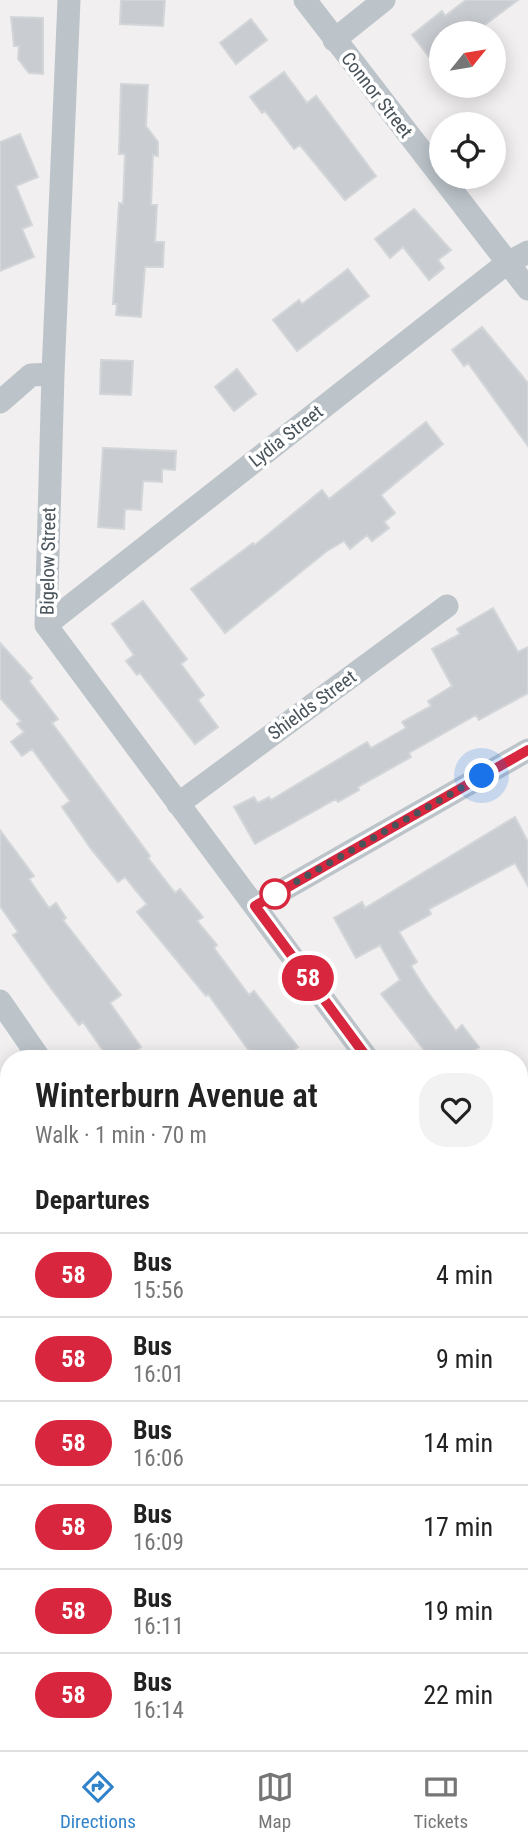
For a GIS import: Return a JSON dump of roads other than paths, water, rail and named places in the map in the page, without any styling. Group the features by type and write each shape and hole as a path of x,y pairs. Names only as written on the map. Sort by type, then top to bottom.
{"street":[{"name":"Bigelow Street","path":"69,0 52,374 46,625 361,1050"},
{"name":"Connor Street","path":"304,0 528,289"},
{"path":"334,40 384,0"},
{"name":"Lydia Street","path":"46,625 506,262 528,252"},
{"path":"0,402 31,375 52,374"},
{"name":"Shields Street","path":"178,804 447,606"},
{"path":"255,906 528,750"},
{"path":"0,1001 34,1050"}]}
